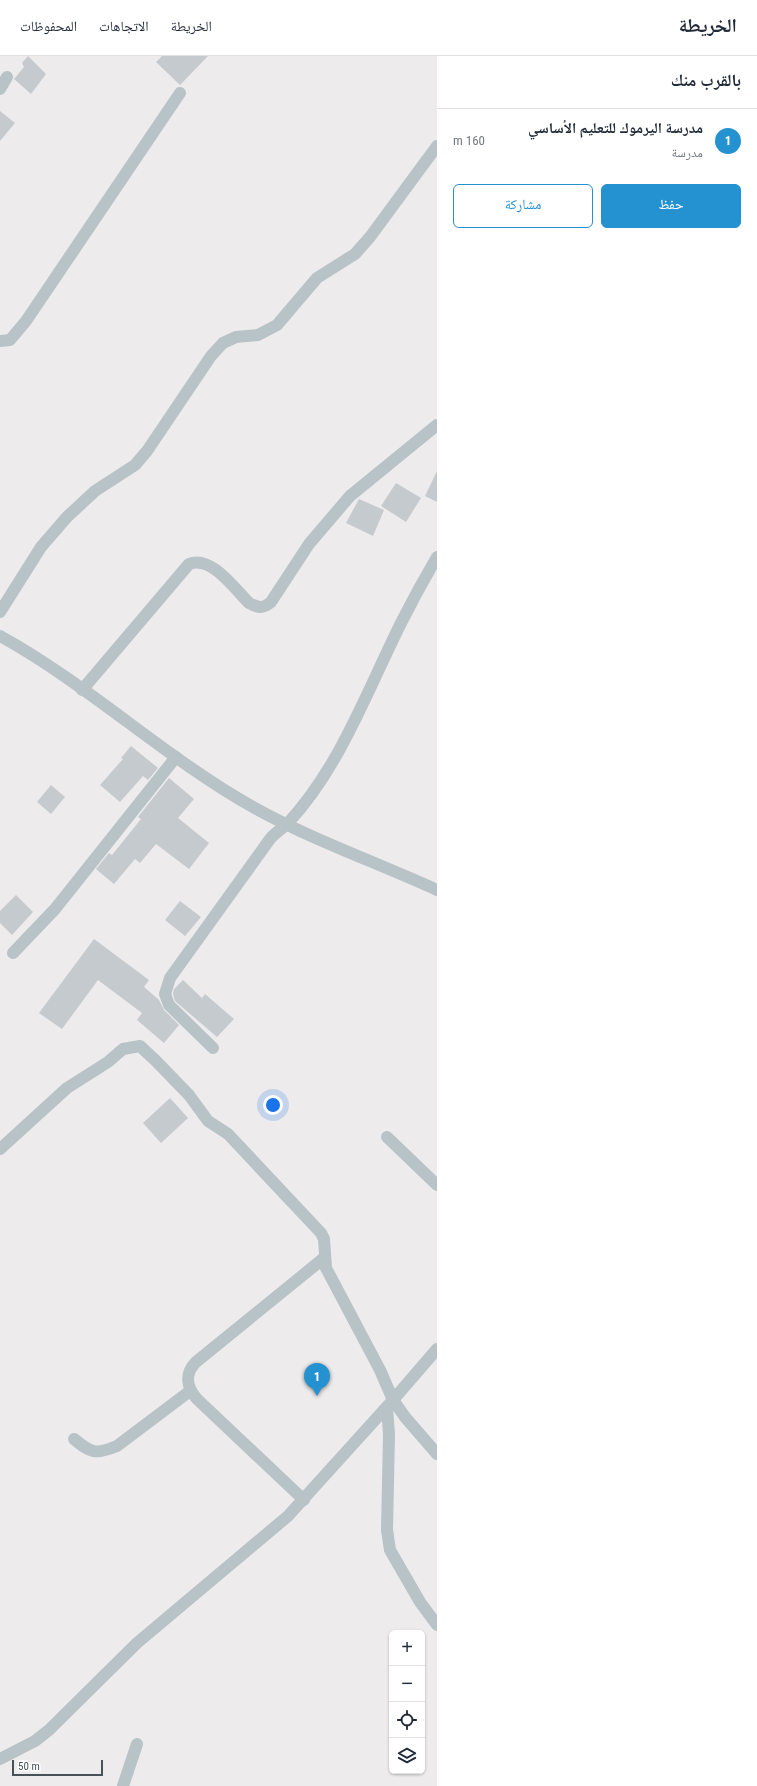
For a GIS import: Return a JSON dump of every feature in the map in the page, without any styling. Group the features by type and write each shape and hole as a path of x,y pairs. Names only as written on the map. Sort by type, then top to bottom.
{"street":[{"path":"0,88 7,78"},
{"path":"0,341 10,340 26,321 180,93"},
{"path":"0,612 41,547 67,517 95,491 135,465 147,451 211,356 223,343 236,337 258,335 277,325 317,278 355,254 370,237 437,146"},
{"path":"82,690 189,564 196,561 206,563 214,568 249,603 256,607 264,608 268,605 309,544 350,496 437,425"},
{"path":"213,1048 169,1006 165,994 170,978 270,839 287,824 311,794 340,747 378,673 400,624 437,557"},
{"path":"0,636 82,690 176,757 253,807 317,839 437,890"},
{"path":"13,953 55,909 176,757"},
{"path":"0,1148 67,1088 108,1062 124,1049 140,1046 189,1095 208,1121 228,1134 321,1233 325,1249 324,1258 329,1274 380,1370 390,1404 387,1530 390,1550 420,1602 437,1625"},
{"path":"387,1137 437,1185"},
{"path":"304,1500 190,1391 188,1373 196,1362 324,1258"},
{"path":"0,1759 35,1741 49,1730 138,1643 276,1526 304,1500 437,1349"},
{"path":"74,1439 87,1450 96,1453 104,1452 117,1446 190,1391"},
{"path":"390,1404 405,1417 437,1454"},
{"path":"123,1786 137,1744"}],"building":[{"path":"28,56 46,74 31,94 14,79 24,67 22,63"},
{"path":"162,56 208,56 180,85 156,62"},
{"path":"0,111 15,123 0,141"},
{"path":"437,471 437,502 425,496"},
{"path":"396,483 421,498 406,522 381,506"},
{"path":"359,499 384,510 373,536 346,523"},
{"path":"131,746 158,768 148,780 143,776 120,802 100,785 123,759 121,758"},
{"path":"169,778 194,799 178,818 209,843 189,869 156,844 140,863 135,859 114,884 96,869 109,853 112,855 141,819 138,817"},
{"path":"51,785 65,797 51,814 37,802"},
{"path":"16,895 33,912 12,935 0,923 0,911"},
{"path":"180,901 201,917 185,936 165,920"},
{"path":"94,939 149,980 144,987 159,1000 164,1010 179,1025 164,1043 137,1020 142,1013 98,980 62,1029 39,1013"},
{"path":"183,980 202,998 205,994 234,1019 217,1037 175,1001 173,994 174,989"},
{"path":"170,1098 188,1118 161,1143 143,1123"}],"place":[{"name":"مدرسة اليرموك للتعليم الأساسي","path":"317,1396"}]}
